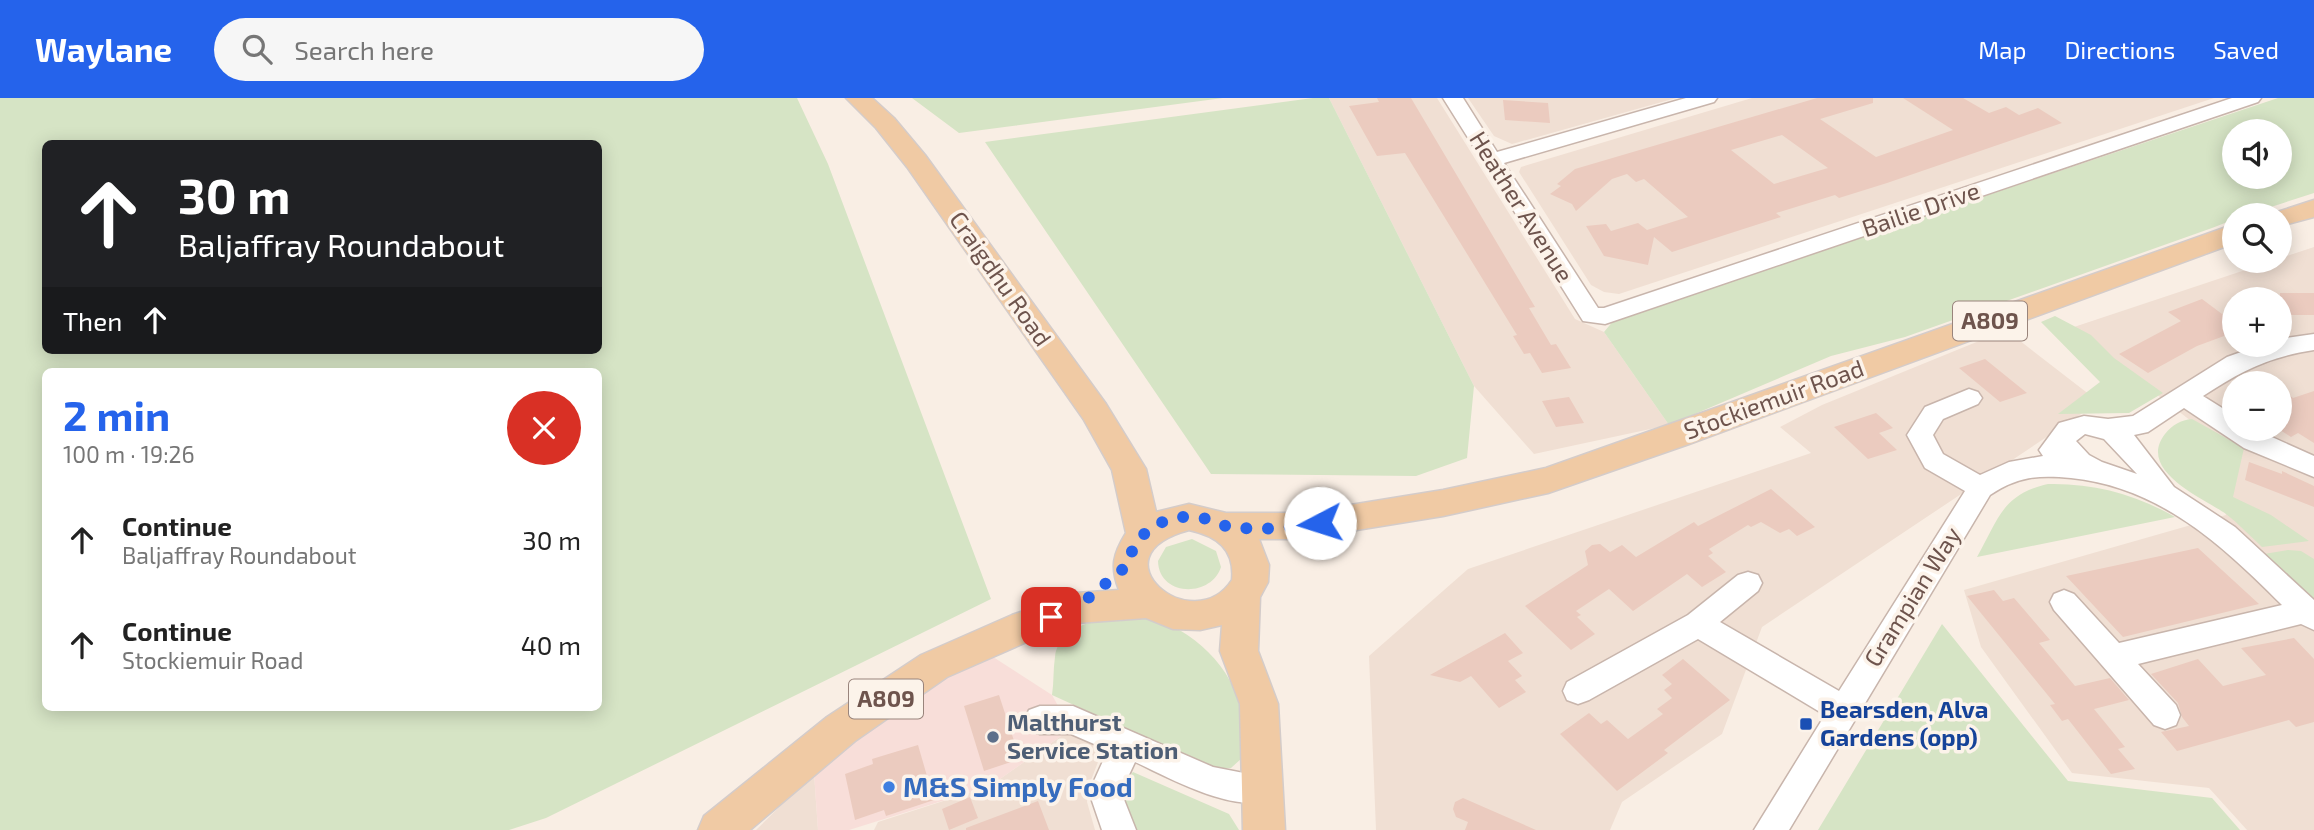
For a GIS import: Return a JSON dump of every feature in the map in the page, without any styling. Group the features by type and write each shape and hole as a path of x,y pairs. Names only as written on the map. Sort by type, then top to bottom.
{"main road":[{"name":"Craigdhu Road","path":"858,98 885,123 916,161 1095,412 1129,469 1143,533"},
{"path":"2292,214 2314,208"},
{"name":"Stockiemuir Road","path":"1226,526 1301,526 1443,503 1548,480 2222,238"},
{"name":"Craigdhu Road","path":"1129,469 1189,517"},
{"path":"1239,651 1184,616 1149,603 1138,592 1128,565 1130,554 1143,533 1157,524 1189,517 1226,526 1240,538 1250,552 1239,651 1259,704 1264,830"},
{"path":"1184,616 1217,611 1301,526"},
{"name":"A809","path":"1076,608 1128,565"},
{"name":"A809","path":"719,830 841,729 934,666 1025,626 1076,608 1149,603"}],"street":[{"name":"Heather Avenue","path":"1453,98 1591,315"},
{"path":"1492,160 1707,98"},
{"name":"Bailie Drive","path":"1591,315 1605,316 2251,98"},
{"path":"2105,473 2132,473 2137,470 2137,444 2183,396 2236,363 2279,346 2314,342"},
{"path":"2183,396 2222,420"},
{"path":"1969,398 1934,413 1920,435 1934,461 1981,488"},
{"name":"Grampian Way","path":"2036,464 2063,442 2068,430 2075,426 2106,429 2137,444 2165,494"},
{"path":"2253,441 2314,467"},
{"name":"Grampian Way","path":"2063,442 2076,460 2165,494 2220,530 2310,615"},
{"name":"Grampian Way","path":"1771,830 1981,488 2010,469 2036,464 2105,473"},
{"path":"1578,691 1698,624 1748,583"},
{"path":"2064,602 2165,715"},
{"path":"2114,657 2310,615"},
{"path":"1698,624 1844,710"},
{"path":"1040,720 1073,720 1211,781 1264,789"},
{"path":"1119,830 1105,792 1127,745"}],"shaded area":[{"path":"1329,98 1437,98 1575,319 1604,332 1669,425 1534,454 1474,386"},
{"path":"1468,98 1676,98 1512,144 1494,136"},
{"path":"1752,98 2214,98 1619,294 1604,292 1591,285 1519,172 1521,167"},
{"path":"2314,247 2314,830 2247,830 2209,788 2072,773 1981,647 1964,590 2226,515 2213,438 2071,328 2236,273 2292,273 2292,254"},
{"path":"2006,330 2099,402 1762,627 1722,734 1622,802 1610,830 1376,830 1369,656 1468,569 1811,453 1780,427 1822,405"},
{"path":"990,655 1052,695 1071,729 990,786 849,830 818,830 814,773 896,704"},
{"path":"1071,729 1103,749 1088,788 1087,802 1095,830 874,830 878,822 990,786"},
{"path":"814,773 818,830 756,830"}],"green space":[{"path":"0,98 797,98 828,164 991,599 546,818 509,830 0,830"},
{"path":"912,98 1223,98 959,133"},
{"path":"1329,98 1474,386 1467,458 1416,476 1211,474 985,142"},
{"path":"2278,98 2314,98 2314,193 2283,203 2222,203 2222,224 1905,337 1831,356 1669,425 1604,332 1614,320"},
{"path":"2055,316 2091,335 2114,358 2163,393 2129,413 2058,414 2100,382 2041,322"},
{"path":"2192,419 2222,436 2222,441 2231,441 2244,448 2233,497 2271,515 2309,541 2262,547 2226,514 2190,492 2166,472 2159,460 2158,447 2165,434 2184,420"},
{"path":"2048,484 2082,486 2114,492 2145,502 2175,517 1977,557 2003,510 2020,494"},
{"path":"1192,539 1216,551 1221,567 1207,584 1197,588 1176,587 1161,573 1158,561 1166,547"},
{"path":"2301,551 2314,559 2314,602 2264,554"},
{"path":"1148,616 1195,640 1220,666 1230,681 1241,714 1242,758 1231,768 1212,768 1052,695 1055,657 1059,644 1068,634 1092,622"},
{"path":"1942,624 2068,781 2212,798 2240,830 1818,830"},
{"path":"1133,772 1229,814 1239,830 1133,830 1122,793 1123,786"}],"building":[{"path":"1377,98 1411,98 1535,307 1529,308 1551,345 1556,344 1571,368 1542,373 1530,353 1524,354 1513,336 1517,335 1405,153 1377,156 1349,106 1379,102"},
{"path":"1817,98 1873,98 1873,103 1820,119 1876,157 1953,130 1903,98 1963,98 1989,113 2006,107 2019,115 2038,108 2062,123 1887,183 1776,213 1781,217 1672,252 1654,237 1648,265 1604,256 1586,226 1606,224 1611,231 1638,223 1647,230 1688,217 1644,179 1636,182 1627,174 1612,179 1576,211 1572,204 1550,194 1561,186 1557,184 1575,169","holes":["1782,135 1828,168 1774,184 1731,150"]},
{"path":"1503,100 1548,103 1550,123 1505,120"},
{"path":"2292,293 2314,293 2314,315 2292,315"},
{"path":"2202,299 2222,314 2222,337 2197,346 2148,373 2119,354 2181,321 2168,312"},
{"path":"1985,359 2027,393 2000,402 1959,368"},
{"path":"2314,391 2314,443 2298,433 2292,436 2292,397"},
{"path":"1569,397 1584,423 1556,427 1542,401"},
{"path":"1876,413 1893,428 1879,433 1897,450 1868,459 1834,427"},
{"path":"2249,462 2282,474 2282,471 2314,486 2314,507 2245,480"},
{"path":"1771,489 1815,527 1797,536 1789,529 1780,533 1761,522 1751,527 1748,525 1709,549 1713,553 1708,556 1726,572 1702,587 1687,574 1633,611 1609,589 1576,611 1581,615 1577,617 1595,634 1571,650 1525,606 1588,565 1585,551 1592,545 1600,544 1610,552 1622,545 1636,557 1694,522 1698,526"},
{"path":"2198,548 2259,604 2123,637 2066,576"},
{"path":"1994,590 2003,601 2014,598 2050,640 2039,643 2075,686 2110,678 2129,700 2094,709 2125,747 2118,749 2135,769 2111,774 2068,719 2062,721 2050,705 2055,704 1967,596"},
{"path":"1505,633 1523,653 1508,661 1522,676 1515,680 1526,692 1499,708 1471,676 1460,682 1430,675"},
{"path":"2294,638 2314,659 2314,722 2296,727 2289,720 2177,751 2161,732 2189,726 2182,717 2178,703 2151,674 2198,659 2223,686 2266,675 2241,648"},
{"path":"1683,659 1730,700 1664,750 1668,753 1617,791 1560,734 1589,713 1601,724 1607,720 1628,739 1663,714 1657,709 1672,698 1664,690 1672,684 1662,675"},
{"path":"999,695 1020,759 984,771 964,706"},
{"name":"M&S Simply Food","path":"918,745 934,800 886,816 884,810 855,820 845,774 873,764 872,759"},
{"path":"970,797 978,818 949,830 942,809"},
{"path":"1463,798 1536,830 1465,830 1468,822 1456,817 1453,809 1455,802"},
{"path":"1038,801 1049,830 966,830 966,828"}],"place":[{"name":"Bearsden, Alva Gardens (opp)","path":"1806,724"},
{"name":"Malthurst Service Station","path":"993,737"},
{"name":"M&S Simply Food","path":"889,787"}],"route":[{"path":"1051,617 1076,608 1128,565 1135,543 1143,533 1157,524 1189,517 1215,521 1226,526 1301,526 1320,523"}]}
